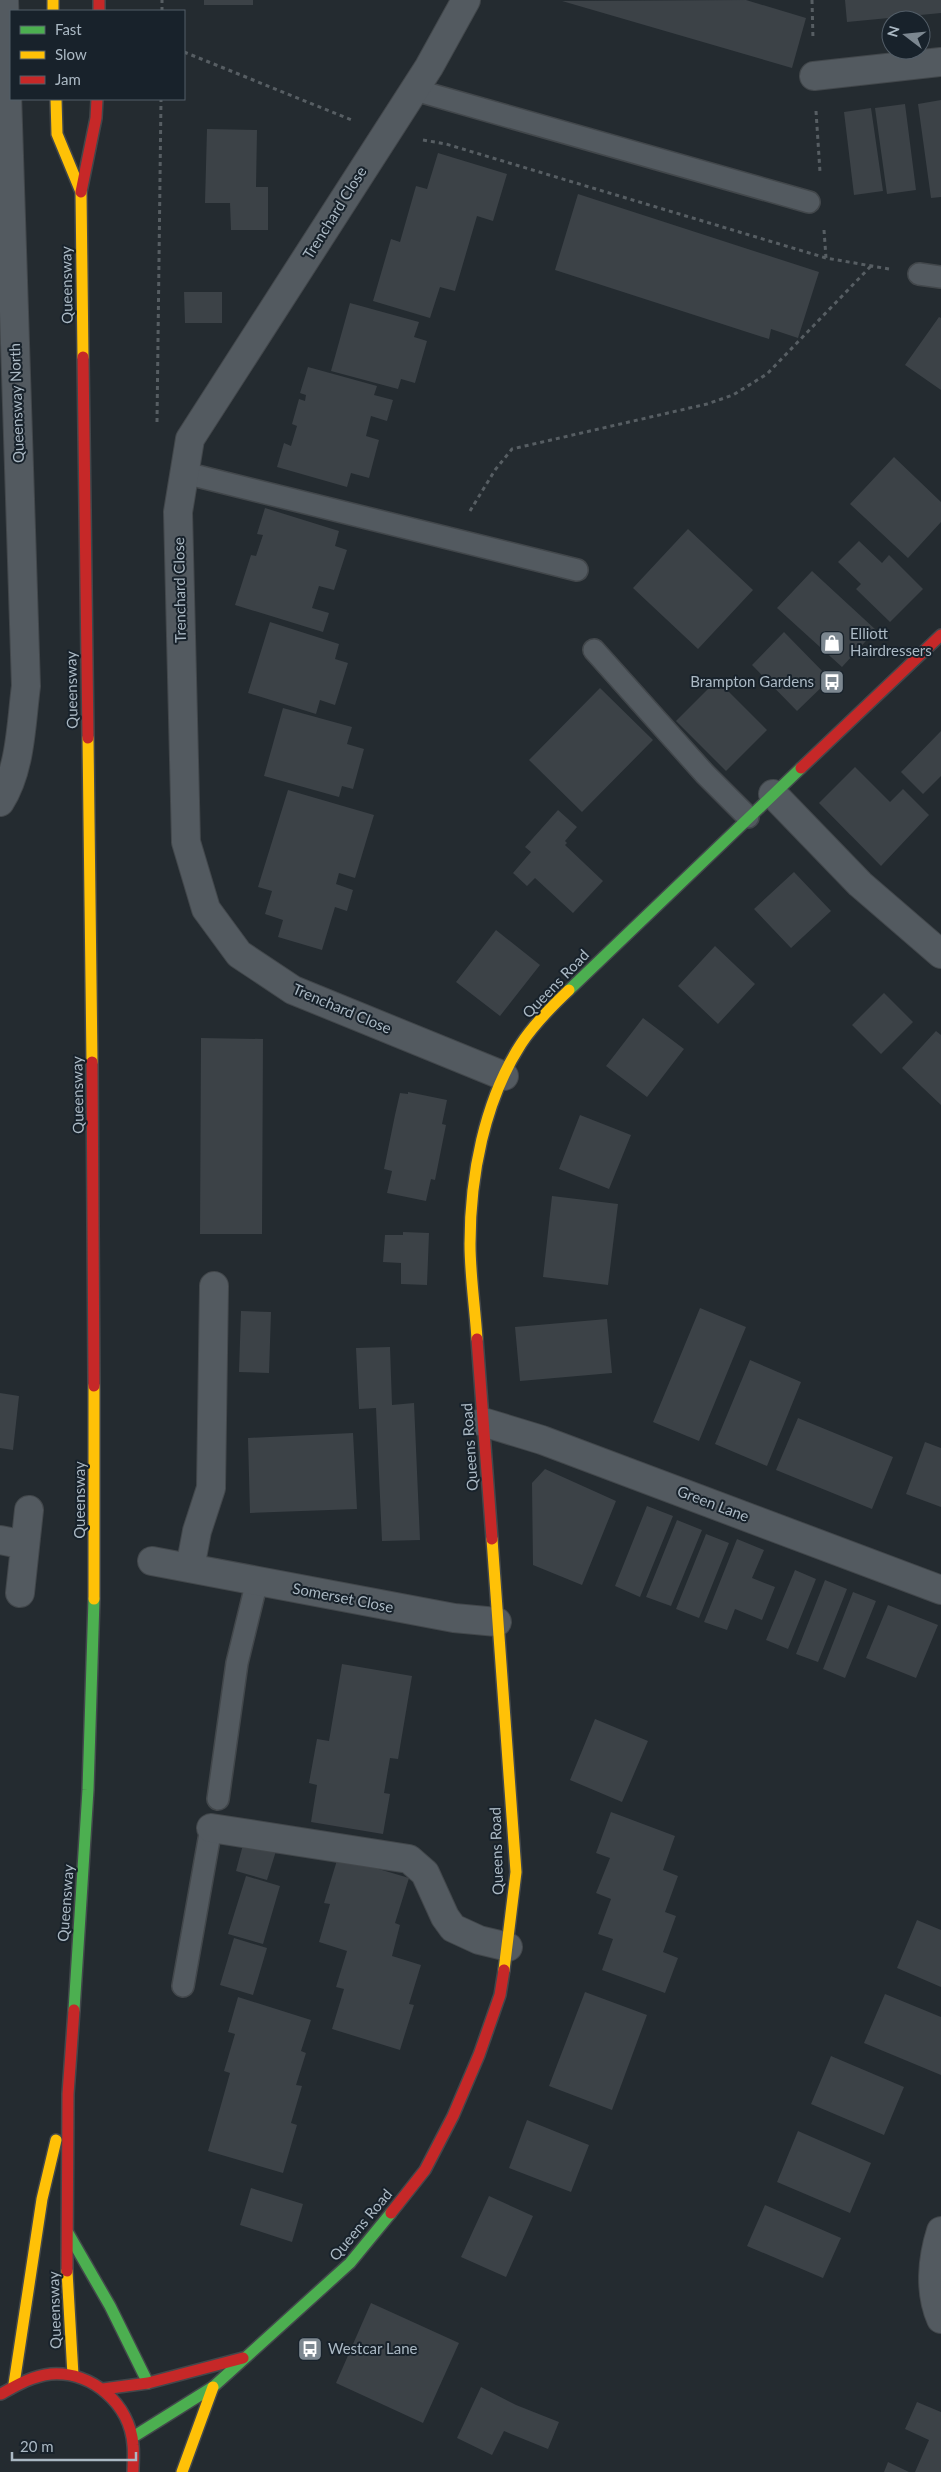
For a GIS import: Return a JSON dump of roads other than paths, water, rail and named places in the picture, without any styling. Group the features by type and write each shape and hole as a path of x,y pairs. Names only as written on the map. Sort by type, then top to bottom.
{"main road":[{"name":"Queensway","path":"56,100 57,134 81,192 94,1212 95,1562 88,1790 68,2094 66,2229 73,2375"},
{"path":"81,192 96,118 97,100"},
{"name":"Queens Road","path":"134,2437 213,2387 350,2263 425,2170 453,2116 479,2055 500,1996 508,1947 516,1872 470,1245 471,1196 479,1151 504,1076 521,1044 549,1009 748,817 941,635"},
{"name":"Queensway","path":"14,2384 42,2198 68,2094"},
{"path":"66,2229 110,2306 148,2383"},
{"name":"Queens Road","path":"104,2390 148,2383 249,2356"},
{"path":"0,2395 14,2384 40,2375 58,2373 85,2379 104,2390 114,2399 130,2426 134,2437 135,2458 133,2472"},
{"path":"182,2472 213,2387"}],"street":[{"name":"Queensway North","path":"0,802 5,794 17,759 26,686 4,0"},
{"name":"Trenchard Close","path":"466,0 415,90 190,439 178,512 186,842 206,909 239,954 293,990 504,1076"},
{"path":"814,76 941,62"},
{"path":"773,794 860,884 941,954"},
{"path":"190,1568 196,1531 211,1488 214,1286"},
{"name":"Green Lane","path":"483,1422 542,1440 941,1590"},
{"path":"20,1593 13,1543 29,1510"},
{"name":"Somerset Close","path":"152,1561 454,1618 497,1622"},
{"path":"211,1828 409,1859 425,1873 445,1917 453,1928 479,1940 508,1947"},
{"path":"941,2231 933,2275 934,2304 941,2319"}],"lane":[{"path":"415,90 809,202"},
{"path":"919,274 941,277"},
{"path":"185,473 577,570"},
{"path":"594,650 705,774 748,817"},
{"path":"218,1799 237,1663 257,1581"},
{"path":"183,1986 211,1828"}],"place":[{"name":"Elliott Hairdressers","path":"832,643"},
{"name":"Brampton Gardens","path":"832,682"},
{"name":"Westcar Lane","path":"310,2349"}]}
